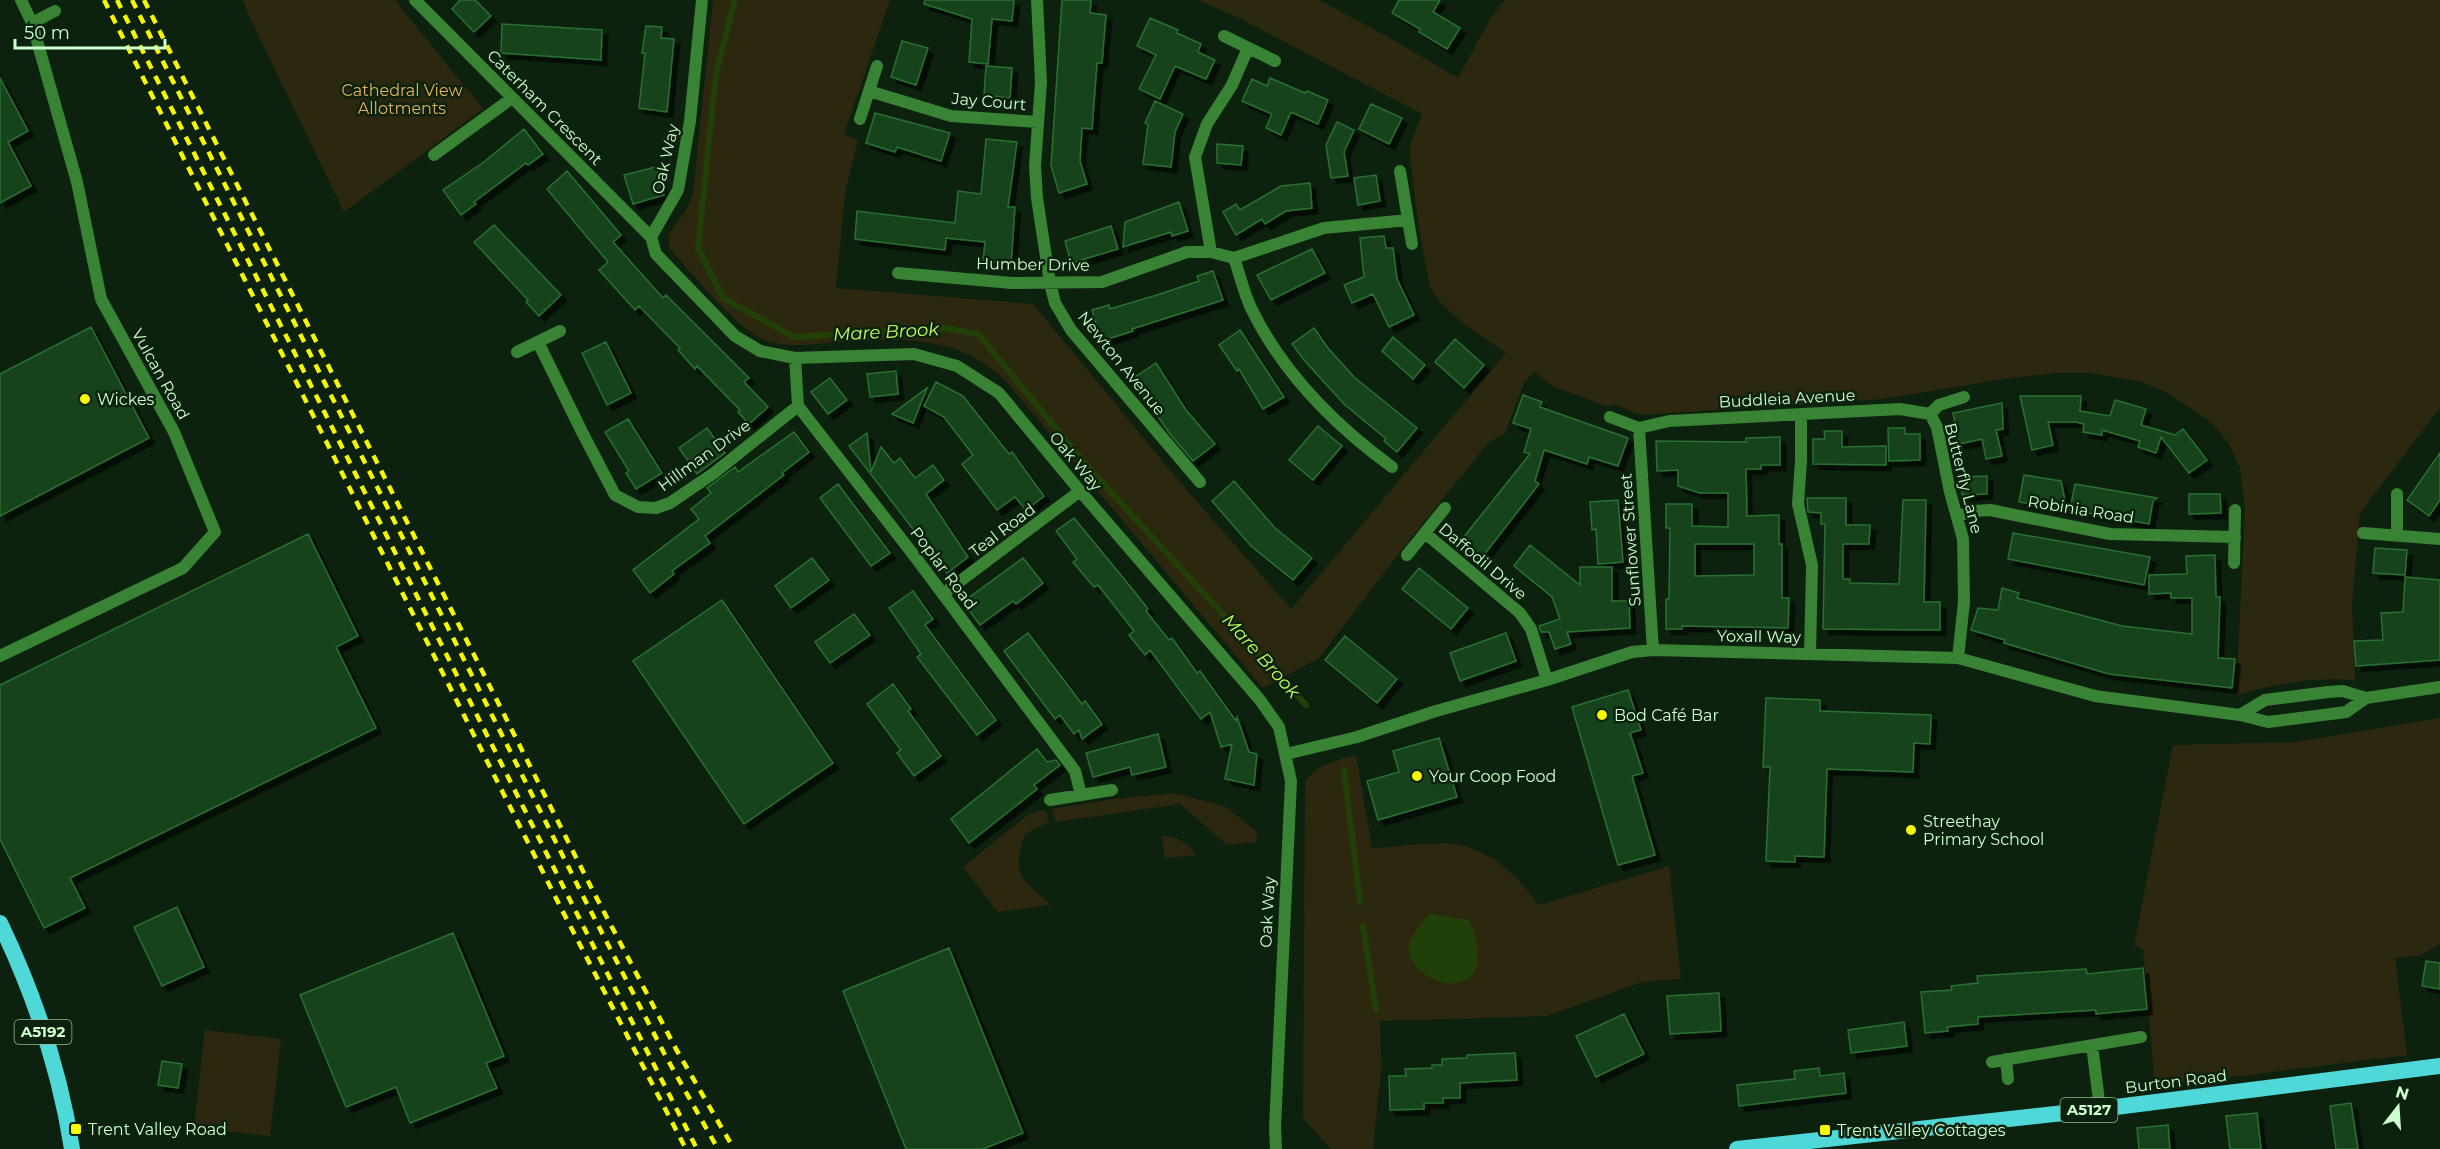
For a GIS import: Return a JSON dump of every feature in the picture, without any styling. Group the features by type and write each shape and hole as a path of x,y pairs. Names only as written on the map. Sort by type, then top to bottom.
{"highway":[{"name":"A5192","path":"0,923 36,1008 63,1095 71,1148"},
{"name":"Burton Road","path":"1737,1149 2100,1109 2440,1066"}],"street":[{"name":"Vulcan Road","path":"0,656 183,568 215,532 174,432 100,299 77,182 32,23 21,0"},
{"name":"Caterham Crescent","path":"415,0 651,237"},
{"name":"Oak Way","path":"702,0 690,121 678,190 651,237 656,254 735,336 760,351 795,358 914,354 957,366 999,393 1260,700 1279,727 1291,781 1275,1127 1276,1149"},
{"name":"Newton Avenue","path":"1037,0 1041,82 1035,166 1037,198 1050,283 1056,303 1071,330 1200,482"},
{"path":"32,23 55,11"},
{"path":"1224,36 1275,61"},
{"path":"1210,252 1195,157 1207,124 1232,85 1248,48"},
{"path":"860,119 877,66"},
{"name":"Jay Court","path":"869,91 951,116 1038,122"},
{"path":"434,155 513,98"},
{"path":"1401,171 1412,244"},
{"path":"1392,467 1366,448 1310,395 1275,349 1251,309 1234,258 1324,228 1408,220"},
{"name":"Humber Drive","path":"898,273 1012,282 1102,282 1187,252 1210,252 1234,258"},
{"path":"518,352 560,331"},
{"name":"Hillman Drive","path":"538,342 615,495 638,507 656,508 670,503 714,472 798,405"},
{"path":"795,358 798,405"},
{"path":"1930,414 1939,405 1964,398"},
{"name":"Poplar Road","path":"798,405 1075,771 1081,795"},
{"name":"Buddleia Avenue","path":"1639,428 1669,420 1900,409 1930,414"},
{"name":"Butterfly Lane","path":"1930,414 1937,427 1950,492 1963,539 1964,602 1958,658"},
{"path":"1801,415 1798,504 1812,565 1810,654"},
{"path":"1610,417 1639,428"},
{"name":"Sunflower Street","path":"1639,428 1653,650"},
{"name":"Teal Road","path":"943,594 1080,491"},
{"path":"2397,494 2397,535"},
{"name":"Daffodil Drive","path":"1407,555 1445,508"},
{"name":"Robinia Road","path":"1958,516 1974,511 1990,510 2110,534 2235,537"},
{"path":"2234,563 2235,510"},
{"name":"Daffodil Drive","path":"1425,533 1520,613 1531,629 1547,680"},
{"path":"2363,533 2440,540"},
{"name":"Yoxall Way","path":"1286,754 1357,737 1632,652 1653,650 1958,658 2095,696 2240,715 2268,722 2346,712 2366,698"},
{"name":"Yoxall Way","path":"2240,715 2265,700 2343,691 2366,698 2440,687"},
{"path":"1050,800 1112,790"},
{"path":"1992,1062 2141,1037"},
{"path":"2092,1045 2100,1109"},
{"path":"2006,1059 2008,1079"}],"green space":[{"name":"Cathedral View Allotments","path":"243,0 395,0 483,109 344,212"},
{"path":"713,0 890,0 844,134 858,140 845,193 836,288 1033,304 1184,487 1291,609 1506,353 1456,317 1439,301 1429,283 1410,159 1412,140 1422,114 1237,17 1198,0 1319,0 1458,78 1490,19 1505,0 2440,0 2440,408 2360,513 2352,603 2355,680 2325,679 2295,682 2236,696 2245,509 2240,468 2228,442 2211,422 2166,392 2142,382 2091,373 2055,373 1883,399 1641,415 1616,405 1606,406 1555,387 1534,372 1524,382 1505,434 1489,442 1407,543 1319,658 1263,688 1004,379 984,364 943,345 921,342 876,340 794,345 769,341 750,332 738,322 713,298 670,249 668,235 685,212 693,194"},
{"path":"2440,718 2440,944 2419,956 2395,958 2407,1055 2155,1087 2143,950 2134,945 2173,745 2296,742"},
{"path":"1356,755 1372,848 1436,843 1468,847 1503,866 1539,905 1669,866 1681,979 1642,982 1547,1016 1380,1021 1381,1071 1373,1149 1331,1149 1303,1118 1305,782 1321,767"},
{"path":"1175,793 1226,807 1255,830 1256,842 1227,845 1180,804 1056,822 1051,809 1114,799"},
{"path":"1046,810 1049,822 1025,834 1019,867 1026,882 1051,905 998,912 963,867 1029,814"},
{"path":"1162,836 1182,841 1196,855 1165,858"},
{"path":"205,1030 281,1039 270,1136 194,1128"}],"shaded area":[{"path":"1429,914 1469,920 1477,949 1476,968 1467,980 1454,983 1439,981 1425,974 1414,963 1409,945"}],"building":[{"path":"460,0 475,0 491,16 474,32 452,9"},
{"path":"925,0 1014,0 1012,21 992,19 988,64 969,62 972,19 924,4"},
{"path":"1062,0 1091,0 1090,13 1106,15 1102,63 1097,63 1092,129 1082,128 1080,161 1087,184 1059,193 1051,166"},
{"path":"1399,0 1440,0 1433,12 1460,28 1447,49 1419,32 1420,29 1392,13"},
{"path":"1150,18 1178,30 1177,33 1201,44 1198,52 1215,60 1206,79 1175,66 1160,99 1139,89 1156,55 1137,46"},
{"path":"502,24 602,30 601,60 501,53"},
{"path":"646,26 662,27 661,38 674,39 667,112 639,108"},
{"path":"902,41 928,48 916,85 891,77"},
{"path":"986,66 1012,68 1010,98 984,95"},
{"path":"0,78 28,131 8,142 31,186 0,203"},
{"path":"1270,78 1328,100 1318,124 1291,112 1281,135 1266,128 1272,114 1242,101 1252,79 1267,86"},
{"path":"1155,101 1183,114 1175,132 1171,167 1143,164 1148,124 1145,123"},
{"path":"1371,104 1402,118 1389,144 1359,129"},
{"path":"875,113 950,133 941,161 897,147 895,152 866,143"},
{"path":"1337,122 1354,130 1344,152 1348,176 1331,178 1326,145"},
{"path":"524,129 543,154 528,165 526,163 474,202 476,204 461,215 443,190 484,162"},
{"path":"986,139 1017,142 1008,207 1015,207 1011,264 983,261 985,242 946,238 945,250 855,239 857,211 955,223 958,191 981,194"},
{"path":"1217,144 1243,146 1241,165 1217,163"},
{"path":"656,167 664,195 633,204 624,175"},
{"path":"567,171 621,235 613,242 663,298 666,295 749,378 744,382 768,407 749,424 738,412 740,410 697,366 695,369 678,350 680,348 639,306 635,310 599,270 608,262 547,189"},
{"path":"1376,175 1380,201 1358,205 1354,178"},
{"path":"1310,183 1312,208 1286,211 1265,224 1262,219 1236,235 1223,212 1236,204 1240,210 1281,186"},
{"path":"1179,202 1188,231 1172,236 1171,232 1123,247 1125,222"},
{"path":"494,225 561,295 539,316 526,302 528,300 474,242"},
{"path":"1111,226 1118,249 1071,263 1065,241"},
{"path":"1384,236 1386,248 1393,248 1397,279 1414,315 1389,327 1373,294 1352,303 1344,285 1364,277 1360,238"},
{"path":"1312,249 1325,273 1271,300 1257,275"},
{"path":"1213,271 1223,300 1101,341 1092,310 1109,305 1110,309 1160,294 1199,281 1197,276"},
{"path":"91,327 149,438 0,516 0,374"},
{"path":"1314,328 1328,348 1354,377 1417,428 1397,452 1384,441 1386,439 1344,404 1292,344"},
{"path":"1240,330 1284,397 1263,409 1239,369 1237,371 1219,345"},
{"path":"1393,337 1425,365 1413,379 1382,351"},
{"path":"1455,339 1484,365 1464,388 1435,362"},
{"path":"606,342 631,393 607,405 582,353"},
{"path":"1156,363 1186,410 1215,444 1193,461 1170,434 1132,379"},
{"path":"896,371 898,394 870,397 867,374"},
{"path":"830,378 847,400 828,414 811,392"},
{"path":"936,382 963,396 1009,454 1012,452 1044,496 1026,510 1015,497 997,510 962,464 973,455 944,417 924,406"},
{"path":"927,388 913,423 892,414"},
{"path":"1523,395 1542,402 1540,407 1628,438 1618,466 1589,457 1587,464 1544,450 1535,481 1539,484 1480,560 1459,543 1530,454 1524,452 1531,429 1513,423"},
{"path":"2020,396 2081,396 2080,411 2110,416 2115,400 2146,409 2141,425 2175,435 2183,429 2207,460 2189,473 2161,437 2156,453 2138,447 2140,441 2102,430 2102,435 2083,432 2084,424 2076,422 2048,422 2053,445 2032,450"},
{"path":"2002,403 2003,429 1996,430 2002,456 1986,459 1982,439 1959,444 1953,413"},
{"path":"628,419 662,473 636,489 626,473 629,471 605,432"},
{"path":"1318,426 1342,446 1313,480 1289,460"},
{"path":"707,428 725,453 697,474 679,448"},
{"path":"1888,428 1905,428 1905,434 1920,434 1920,460 1889,461"},
{"path":"1824,431 1842,431 1842,447 1886,446 1886,465 1813,464 1813,439 1825,439"},
{"path":"794,432 809,452 782,473 784,475 705,536 710,543 672,571 674,574 650,593 633,570 699,519 691,509 711,493 707,488 735,467 738,472"},
{"path":"867,433 871,472 881,447 894,463 900,458 915,478 933,465 944,480 926,494 968,557 947,573 849,446"},
{"path":"1780,437 1780,465 1761,465 1761,469 1746,469 1747,516 1779,515 1779,544 1782,544 1782,598 1789,598 1788,628 1682,626 1682,629 1666,629 1666,599 1669,599 1670,528 1666,528 1666,504 1692,504 1692,526 1728,527 1728,493 1700,493 1678,486 1678,470 1657,471 1656,441 1746,442 1746,438","holes":["1695,544 1754,544 1754,575 1695,576"]},
{"path":"2440,453 2440,500 2429,516 2407,500"},
{"path":"2024,475 2061,481 2067,510 2019,502"},
{"path":"1987,476 1987,494 1962,495 1962,477"},
{"path":"1234,481 1275,528 1312,558 1293,580 1251,546 1212,501"},
{"path":"838,484 890,553 871,566 820,498"},
{"path":"2075,484 2157,498 2153,501 2149,524 2070,510"},
{"path":"2189,494 2220,494 2221,513 2189,514"},
{"path":"1807,498 1846,498 1846,525 1870,525 1869,544 1843,544 1843,579 1850,579 1850,583 1899,584 1903,500 1926,500 1924,602 1940,602 1940,630 1823,629 1825,524 1821,524 1821,513 1808,512"},
{"path":"1618,500 1623,562 1598,564 1596,529 1592,530 1590,502"},
{"path":"1074,518 1134,591 1148,609 1146,611 1169,640 1172,638 1197,673 1200,671 1236,721 1237,717 1249,752 1257,754 1254,785 1225,779 1232,744 1221,747 1210,712 1201,719 1150,650 1145,655 1129,635 1134,631 1098,585 1094,587 1073,562 1077,559 1056,531"},
{"path":"2013,533 2150,557 2144,585 2008,559"},
{"path":"308,534 358,636 336,647 376,728 70,878 85,908 44,928 0,839 0,685"},
{"path":"1530,545 1580,585 1580,567 1612,567 1612,601 1629,601 1630,628 1567,632 1571,644 1555,649 1549,632 1541,632 1539,626 1560,619 1552,597 1514,566"},
{"path":"2375,548 2407,550 2405,575 2373,573"},
{"path":"2215,555 2216,597 2220,597 2218,658 2235,659 2232,688 2109,674 2004,643 2005,640 1971,630 1978,608 1998,610 2002,588 2019,593 2017,598 2122,626 2192,634 2192,598 2171,598 2171,593 2149,594 2149,575 2187,574 2186,556"},
{"path":"812,558 829,580 791,608 775,586"},
{"path":"1023,558 1043,583 1016,604 1013,601 980,625 963,602"},
{"path":"1419,568 1468,608 1451,629 1402,589"},
{"path":"2405,577 2440,580 2440,660 2356,666 2354,641 2383,640 2381,613 2403,612"},
{"path":"913,591 933,619 925,625 996,720 977,735 917,657 921,654 889,608"},
{"path":"722,600 833,763 744,824 633,661"},
{"path":"854,614 870,635 830,663 815,642"},
{"path":"1028,633 1082,704 1085,701 1102,724 1082,739 1079,730 1074,734 1060,715 1055,719 1004,651"},
{"path":"1506,633 1516,661 1460,681 1450,653"},
{"path":"1345,636 1397,679 1377,703 1325,660"},
{"path":"893,684 911,709 908,711 941,756 914,776 897,753 901,750 867,704"},
{"path":"1628,690 1641,730 1630,733 1643,773 1632,776 1655,855 1618,865 1572,707"},
{"path":"1766,698 1820,700 1820,711 1931,715 1930,744 1914,743 1913,772 1827,769 1824,857 1795,856 1795,862 1766,861 1770,767 1763,767"},
{"path":"1158,734 1166,767 1132,775 1130,767 1093,777 1086,753"},
{"name":"Your Coop Food","path":"1439,738 1457,797 1378,820 1367,781 1399,772 1393,751"},
{"path":"1037,749 1047,762 1056,760 1060,765 1034,785 1037,789 969,843 951,819"},
{"path":"177,907 204,967 162,986 134,927"},
{"path":"453,933 504,1056 486,1063 497,1088 410,1123 396,1087 346,1107 300,995"},
{"path":"949,948 1023,1133 983,1149 906,1149 843,991"},
{"path":"2426,961 2440,963 2440,989 2422,986"},
{"path":"2143,968 2147,1009 2096,1014 2096,1010 1978,1017 1978,1024 1947,1027 1948,1031 1925,1033 1921,992 1952,990 1951,986 1978,983 1977,976 2086,969 2087,974"},
{"path":"1719,993 1721,1031 1670,1034 1667,996"},
{"path":"1624,1014 1644,1054 1596,1077 1576,1036"},
{"path":"1904,1022 1907,1046 1851,1053 1848,1030"},
{"path":"1515,1053 1517,1080 1460,1083 1460,1098 1443,1098 1443,1103 1424,1103 1424,1109 1390,1110 1389,1076 1406,1076 1405,1069 1432,1068 1432,1065 1442,1065 1442,1059 1467,1058 1467,1055"},
{"path":"162,1061 182,1064 178,1088 158,1085"},
{"path":"1819,1068 1820,1076 1844,1073 1846,1093 1739,1106 1737,1085 1795,1079 1794,1071"},
{"path":"2351,1103 2358,1149 2336,1149 2330,1106"},
{"path":"2257,1113 2261,1149 2230,1149 2226,1116"},
{"path":"2168,1125 2170,1149 2139,1149 2137,1128"}],"waterway":[{"name":"Mare Brook","path":"735,0 716,73 698,248 723,298 794,337 944,328 978,334 1088,467 1306,705"},
{"name":"Mare Brook","path":"1344,770 1360,902"},
{"name":"Mare Brook","path":"1363,926 1376,1010"}],"railway":[{"path":"104,0 562,910 686,1149"},
{"path":"117,0 697,1149"},
{"path":"132,0 583,896 665,1055 718,1149"},
{"path":"144,0 593,891 676,1049 734,1149"}],"place":[{"name":"Wickes","path":"85,399"},
{"name":"Bod Café Bar","path":"1602,715"},
{"name":"Your Coop Food","path":"1417,776"},
{"name":"Streethay Primary School","path":"1911,830"},
{"name":"Trent Valley Road","path":"76,1129"},
{"name":"Trent Valley Cottages","path":"1825,1130"}]}
